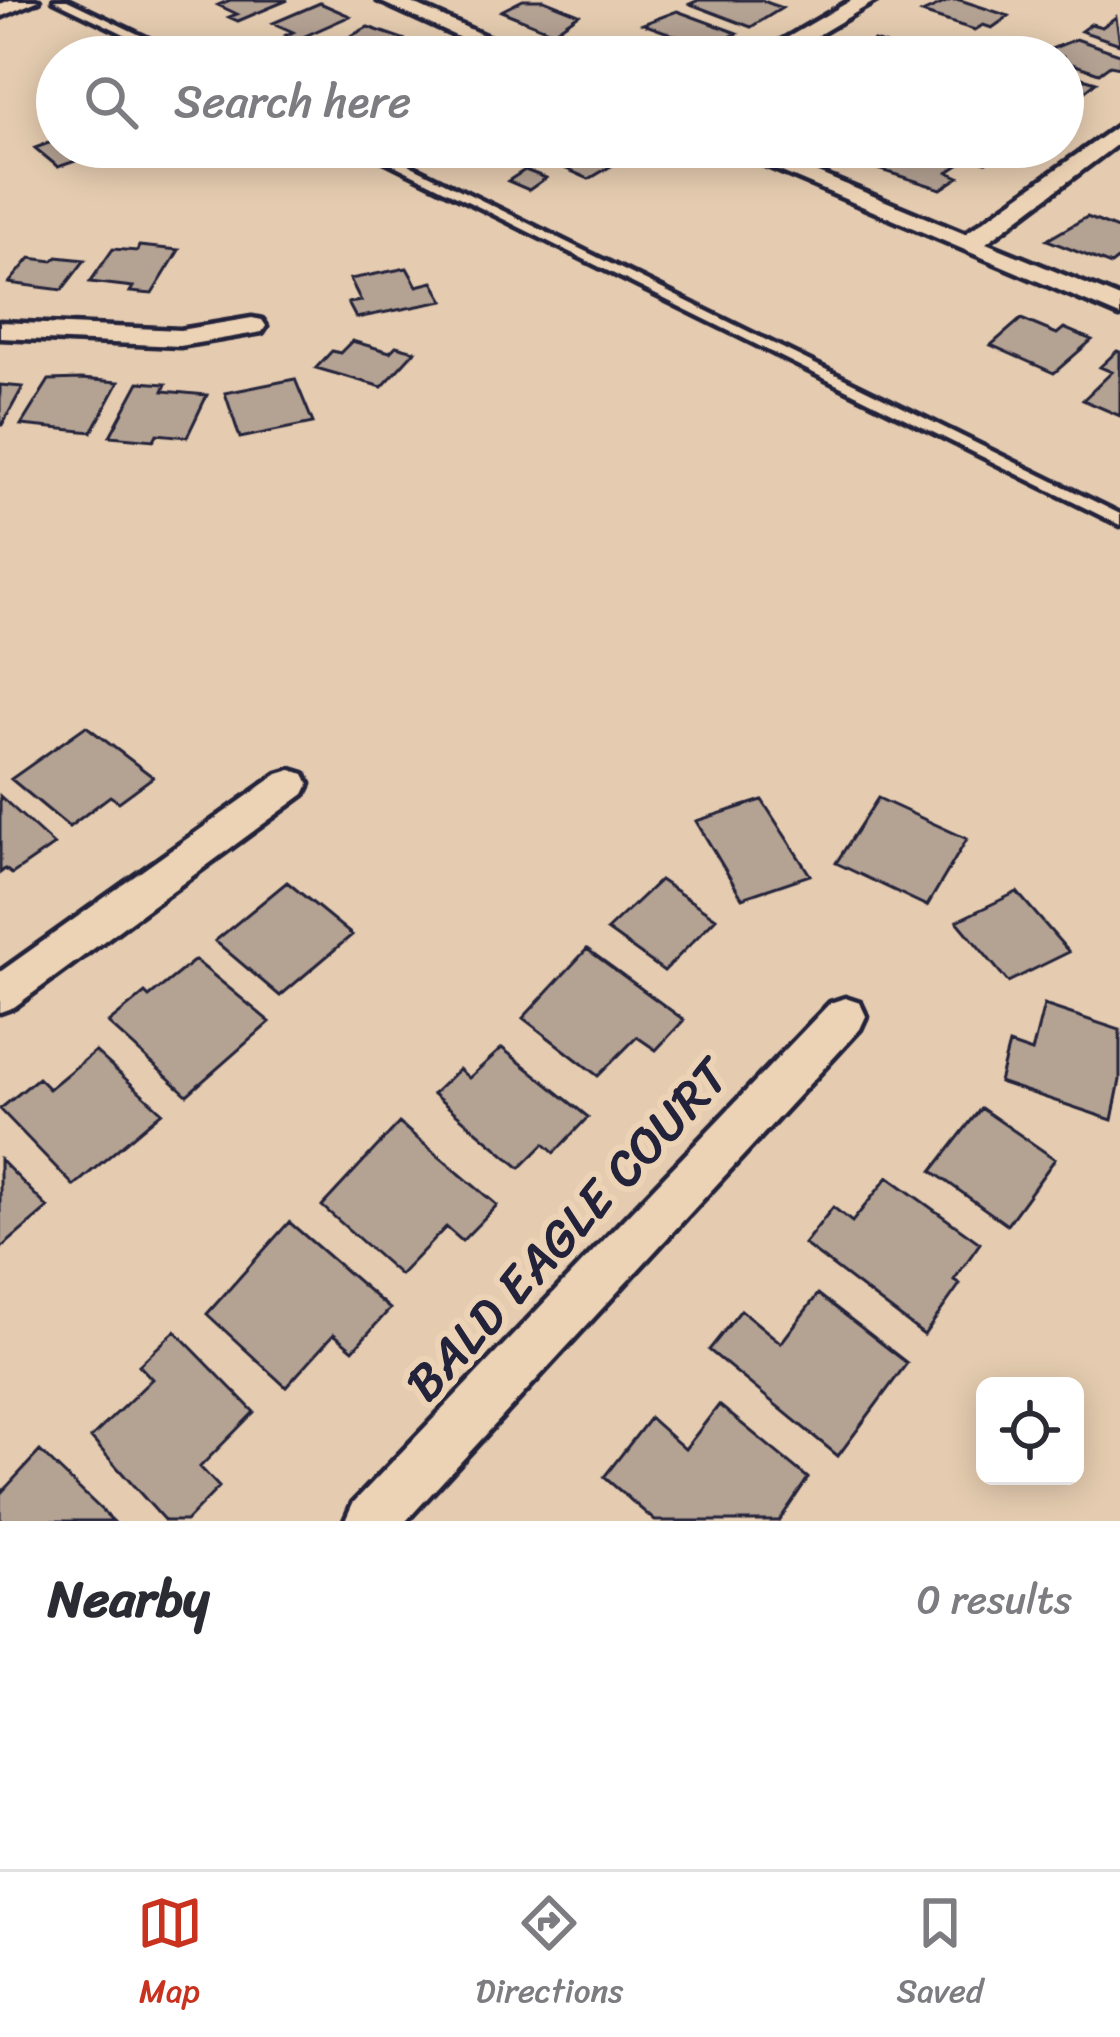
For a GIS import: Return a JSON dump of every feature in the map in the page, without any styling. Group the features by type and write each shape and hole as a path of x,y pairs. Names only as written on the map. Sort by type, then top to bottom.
{"street":[{"path":"0,11 29,0"},
{"path":"387,0 471,36"},
{"path":"418,14 448,0"},
{"path":"803,36 867,0"},
{"path":"1084,158 1120,131"},
{"path":"785,168 1120,308"},
{"path":"967,245 1070,168"},
{"path":"0,330 180,338 252,326"},
{"path":"0,995 291,784"},
{"name":"BALD EAGLE COURT","path":"371,1521 845,1016"}],"lane":[{"path":"59,0 136,36"},
{"path":"407,168 1120,520"}],"building":[{"path":"230,0 288,0 238,21 229,17 237,14 218,5"},
{"path":"523,0 544,0 579,14 553,32 501,11"},
{"path":"761,0 782,8 751,27 690,4"},
{"path":"951,0 1009,16 992,28 983,25 975,30 922,13"},
{"path":"320,3 350,16 305,36 288,36 293,32 273,23"},
{"path":"677,11 737,33 676,36 643,24"},
{"path":"1116,17 1120,44 1081,31 1091,24 1102,27"},
{"path":"368,27 394,36 351,36"},
{"path":"1084,42 1120,54 1120,67 1110,65 1099,73 1084,68"},
{"path":"564,168 608,168 589,179"},
{"path":"875,168 954,168 948,172 959,177 941,189"},
{"path":"525,170 546,178 529,190 508,181"},
{"path":"1087,217 1120,230 1120,258 1111,265 1047,240"},
{"path":"139,246 179,250 152,294 90,282 113,249 137,251"},
{"path":"57,257 85,260 62,290 9,283 30,258 53,261"},
{"path":"407,268 417,286 433,282 444,301 356,318 348,303 361,301 350,279"},
{"path":"1021,319 1057,334 1064,328 1092,340 1054,373 991,345"},
{"path":"352,341 390,352 396,346 415,351 382,387 316,368 332,351 340,353"},
{"path":"1117,351 1120,416 1083,400 1112,372 1100,367"},
{"path":"295,379 313,423 240,438 225,393"},
{"path":"49,380 119,382 92,432 21,425"},
{"path":"139,382 166,384 163,391 207,395 187,437 110,436"},
{"path":"0,385 23,387 2,425 0,425"},
{"path":"86,726 153,777 119,802 110,796 69,827 11,779"},
{"path":"0,796 54,845 12,874 5,869 0,873"},
{"path":"878,798 967,839 927,906 836,863"},
{"path":"762,800 810,875 742,898 696,821"},
{"path":"660,880 716,918 664,971 607,930"},
{"path":"287,882 352,935 280,996 215,941"},
{"path":"1017,892 1069,952 1008,982 957,921"},
{"path":"587,949 684,1020 656,1050 637,1037 598,1076 523,1018"},
{"path":"195,960 270,1022 187,1095 108,1023"},
{"path":"1044,1005 1120,1030 1120,1080 1112,1120 999,1082 1009,1044 1032,1052"},
{"path":"502,1048 588,1117 554,1153 544,1144 520,1168 433,1094 459,1069 469,1078"},
{"path":"95,1051 162,1112 74,1186 0,1109 38,1078 49,1089"},
{"path":"981,1108 1055,1159 1007,1225 932,1171"},
{"path":"399,1123 497,1205 462,1241 446,1227 400,1275 322,1206"},
{"path":"0,1159 48,1208 0,1249"},
{"path":"888,1177 980,1243 954,1280 960,1284 924,1335 804,1244 833,1207 852,1222"},
{"path":"289,1222 390,1309 353,1350 334,1334 286,1387 207,1314"},
{"path":"818,1294 907,1363 838,1456 709,1350 741,1310 781,1343"},
{"path":"175,1331 254,1412 200,1467 219,1487 186,1521 165,1521 91,1438 152,1379 139,1365"},
{"path":"719,1405 808,1478 779,1521 655,1521 604,1477 650,1418 685,1449"},
{"path":"40,1451 113,1521 0,1521 0,1494"}]}
